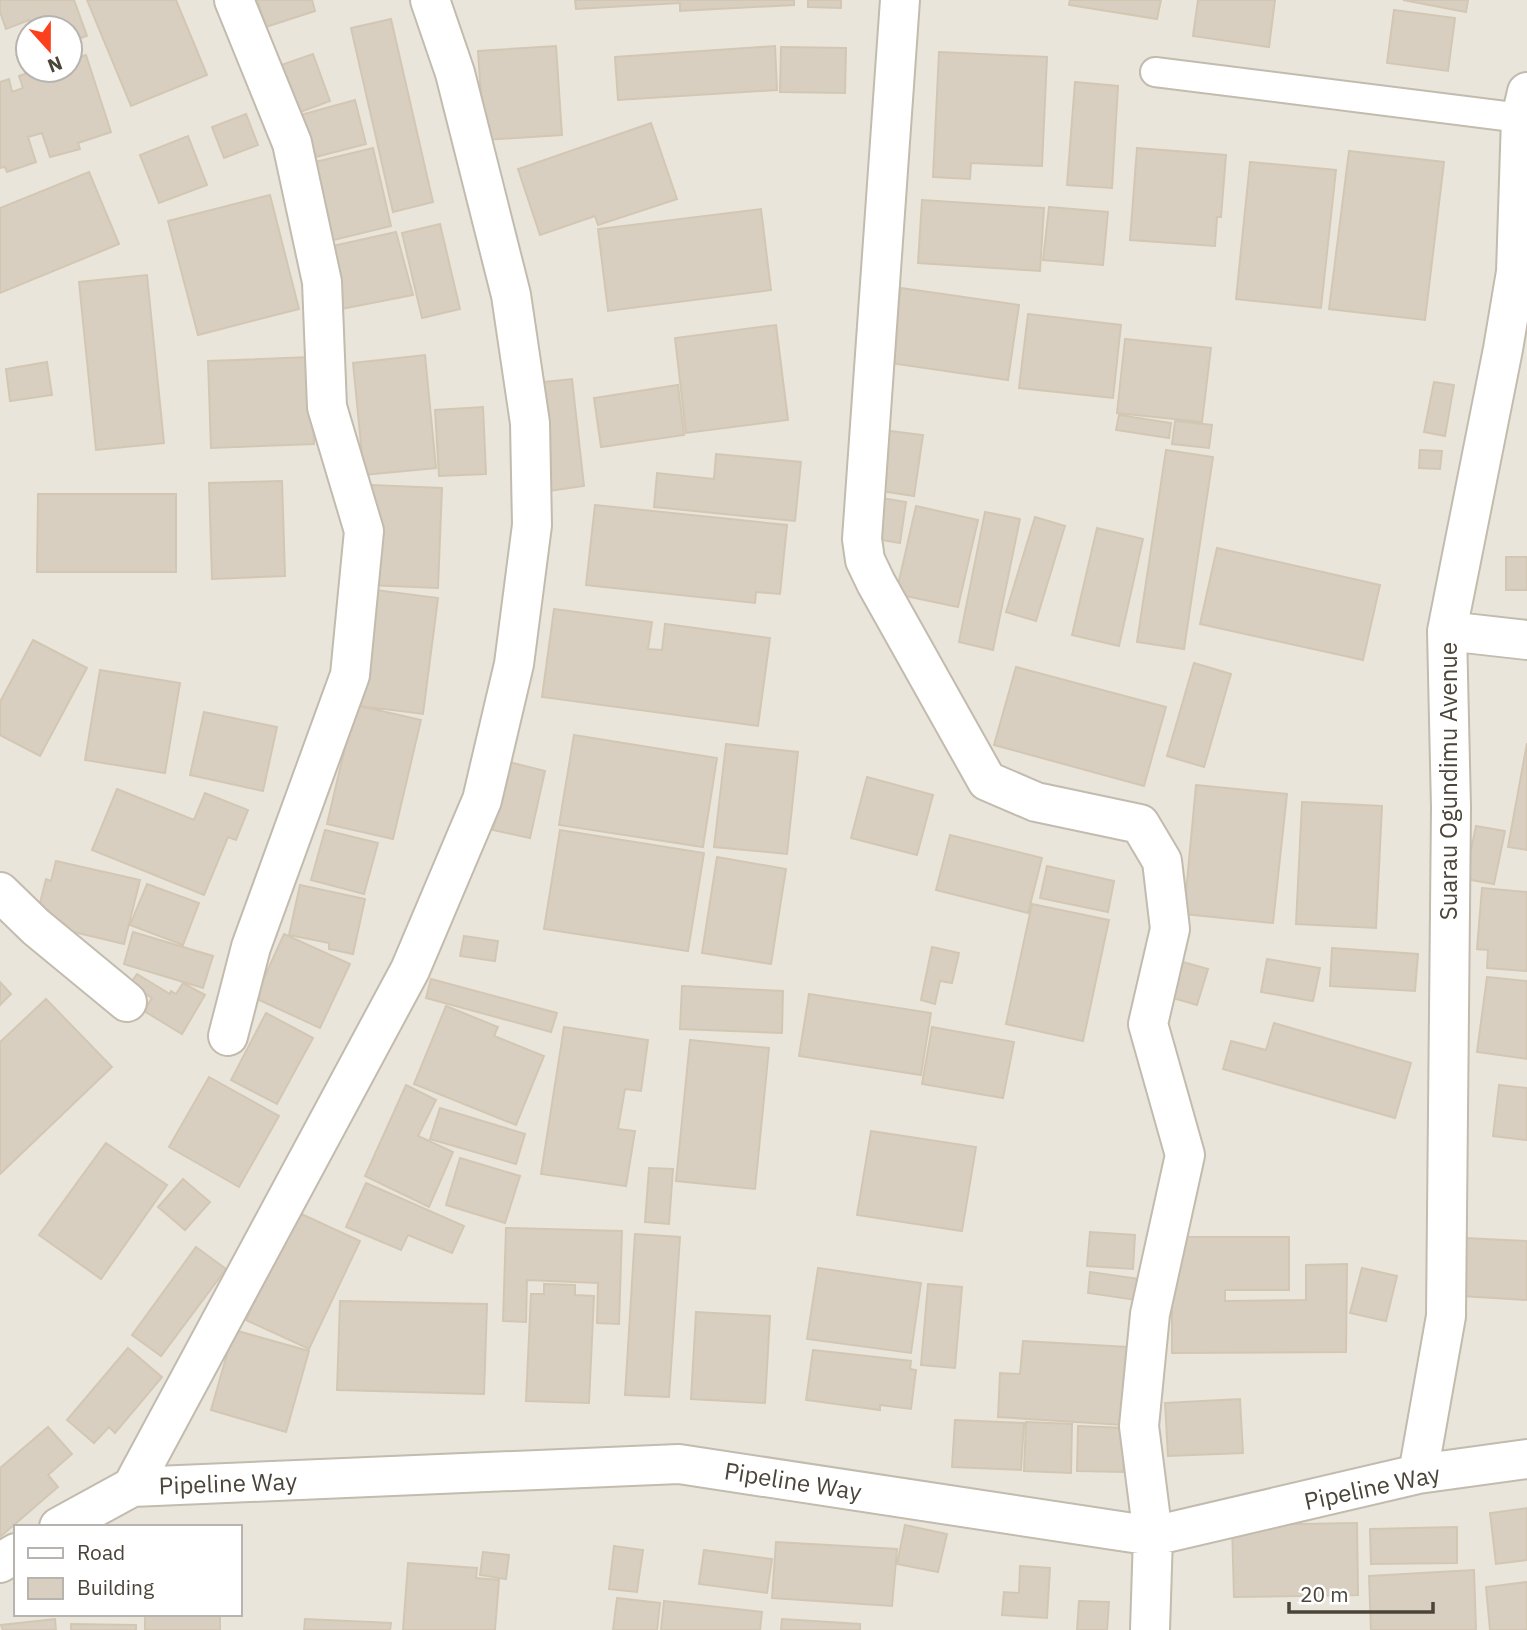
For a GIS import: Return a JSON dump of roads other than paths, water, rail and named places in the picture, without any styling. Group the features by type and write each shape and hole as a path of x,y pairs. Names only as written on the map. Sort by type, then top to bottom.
{"street":[{"path":"228,1036 251,947 350,675 364,531 327,407 322,282 292,143 234,0"},
{"path":"132,1486 410,970 482,800 514,664 532,525 530,423 511,295 455,74 430,0"},
{"path":"900,0 862,539 866,560 876,583 987,781 1036,802 1140,824 1162,861 1170,929 1148,1024 1185,1155 1150,1314 1139,1426 1153,1536 1150,1630"},
{"name":"Suarau Ogundimu Avenue","path":"1418,1474 1446,1316 1451,822 1447,631 1503,349 1522,272 1524,105"},
{"path":"1447,631 1527,640"},
{"path":"0,892 36,927 127,1002"},
{"name":"Pipeline Way","path":"64,1525 132,1486 679,1464 1153,1536 1418,1474 1527,1459"}],"lane":[{"path":"1155,72 1524,105"}]}
